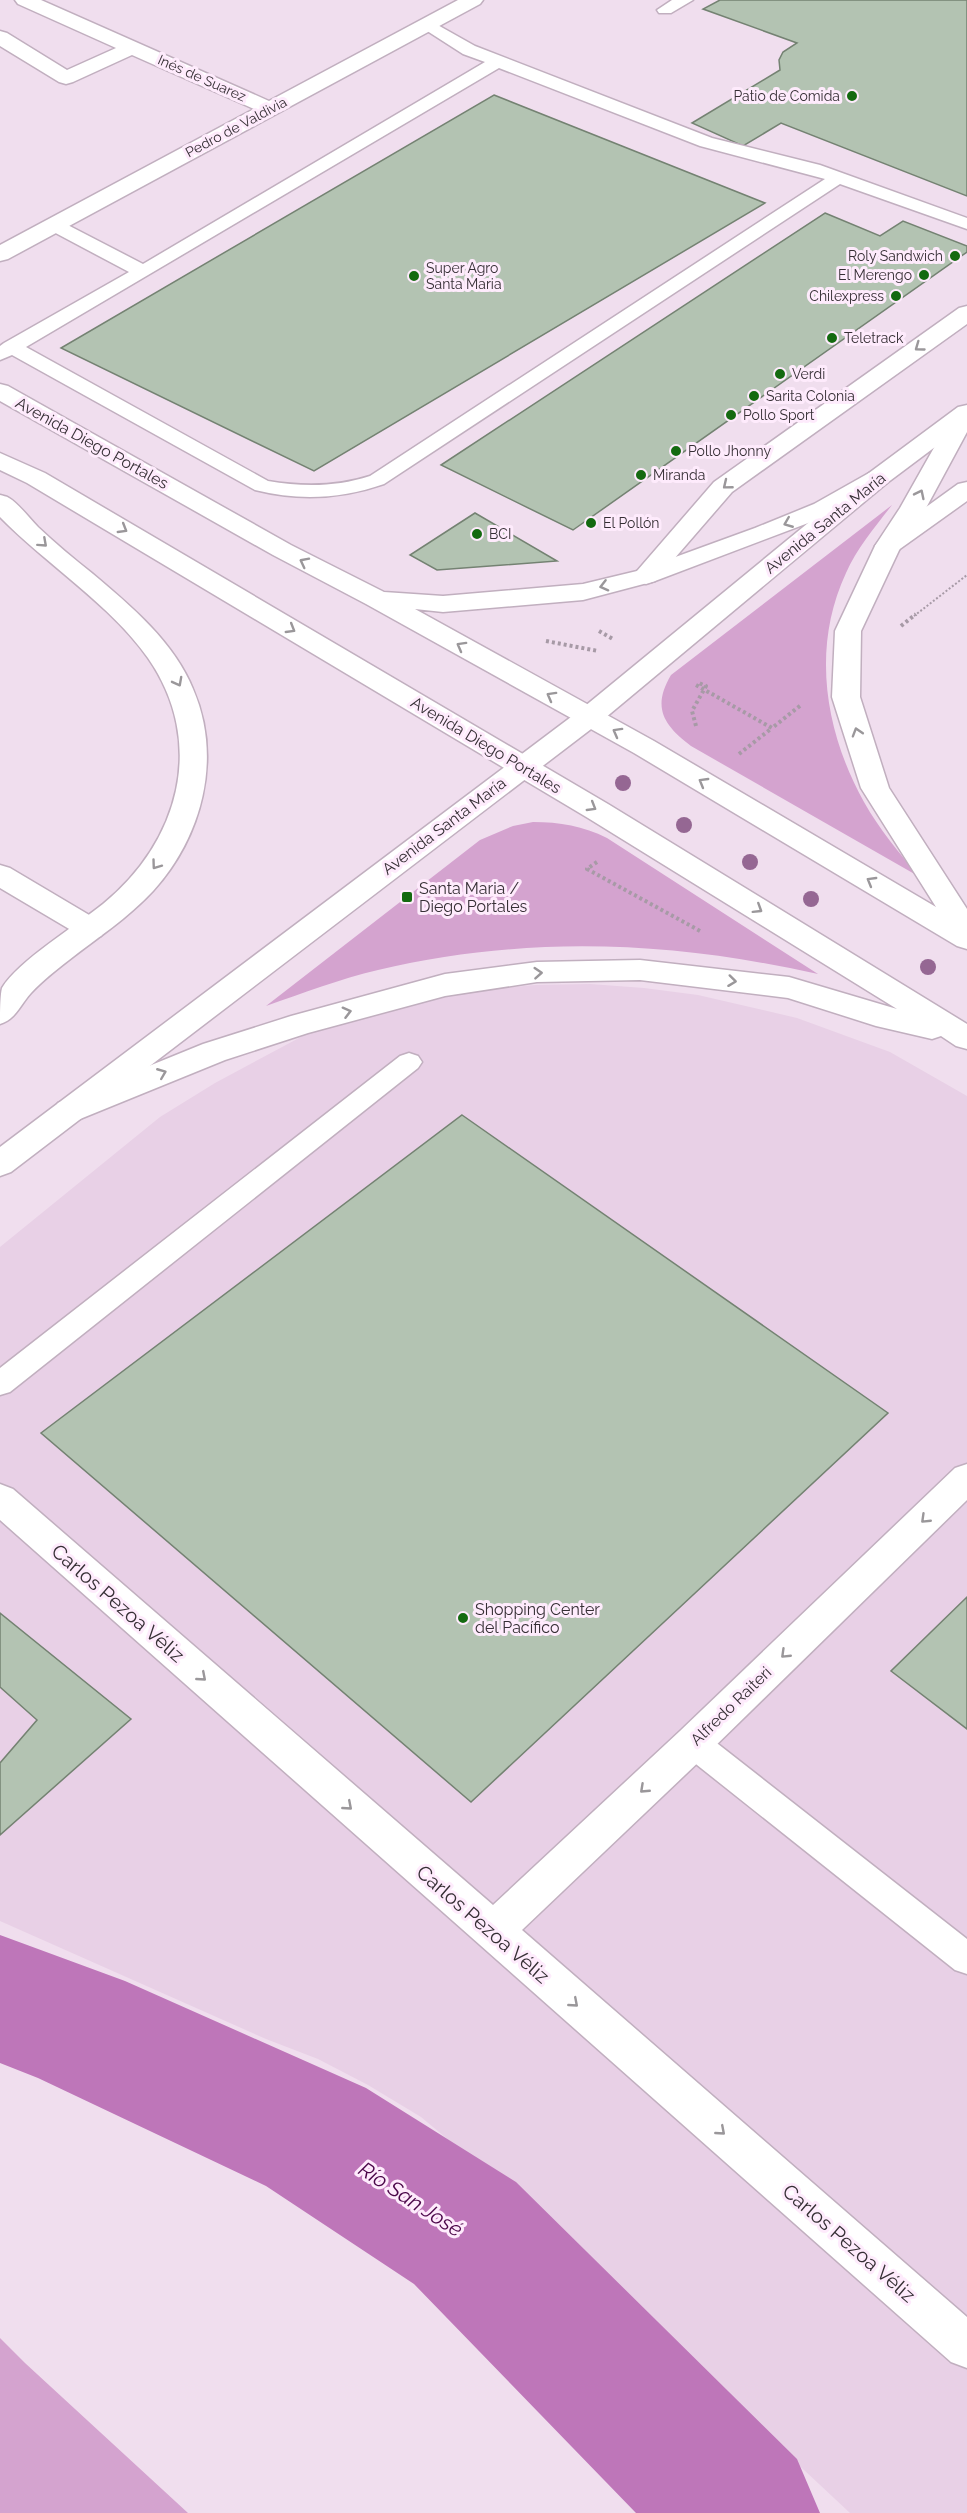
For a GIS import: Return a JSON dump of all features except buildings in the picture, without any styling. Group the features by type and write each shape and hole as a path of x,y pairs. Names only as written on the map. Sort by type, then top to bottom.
{"main road":[{"name":"Inés de Suarez","path":"26,0 270,109"},
{"name":"Pedro de Valdivia","path":"0,254 473,0"},
{"path":"0,37 66,78 134,47"},
{"path":"646,576 723,487 967,313"},
{"name":"Avenida Diego Portales","path":"0,392 282,550 375,598 589,717 967,939"},
{"path":"966,413 913,508 888,546 848,632 846,697 874,788 967,933"},
{"name":"Avenida Santa María","path":"0,1164 589,717 878,478 966,413"},
{"name":"Avenida Diego Portales","path":"0,460 36,478 523,766 964,1037"},
{"path":"375,598 443,604 583,592 646,576 824,509 878,478"},
{"path":"888,546 967,489"},
{"path":"0,503 125,615 163,656 183,691 192,721 196,753 192,786 183,819 166,853 142,885 92,929 11,990 0,1013"},
{"path":"0,875 92,929"},
{"path":"69,1111 214,1052 302,1024 445,985 537,972 640,970 789,988 876,1015 964,1037"},
{"name":"Alfredo Raiteri","path":"492,1932 693,1743 967,1478"},
{"name":"Carlos Pezoa Véliz","path":"0,1499 967,2346"}],"lane":[{"path":"665,10 685,0"},
{"path":"428,24 469,50 706,142 814,169 967,224"},
{"path":"6,350 143,272 498,62"},
{"path":"6,350 262,486 298,492 342,491 377,480 838,178"},
{"path":"54,225 143,272"},
{"path":"0,1384 409,1062"},
{"path":"693,1743 967,1959"}],"shaded area":[{"path":"892,505 855,555 835,602 826,660 827,689 840,747 864,802 876,822 918,876 691,746 667,723 662,706 665,686 671,675"},
{"path":"533,822 571,826 589,830 607,838 818,974 763,963 653,949 543,947 488,951 378,970 266,1006 480,840 513,826"},
{"path":"590,984 698,995 797,1018 890,1052 967,1096 967,2513 850,2513 469,2157 421,2117 368,2085 318,2059 266,2039 0,1921 0,1247 160,1117 215,1083 314,1030 421,1001 481,990 535,985"},
{"path":"0,2338 25,2363 188,2513 0,2513"}],"waterway":[{"name":"Río San José","path":"0,1999 77,2027 316,2137 465,2233 743,2513"}],"place":[{"name":"Patio de Comida","path":"852,96"},
{"name":"Roly Sandwich","path":"955,256"},
{"name":"El Merengo","path":"924,275"},
{"name":"Super Agro Santa Maria","path":"414,276"},
{"name":"Chilexpress","path":"896,296"},
{"name":"Teletrack","path":"832,338"},
{"name":"Verdi","path":"780,374"},
{"name":"Sarita Colonia","path":"754,396"},
{"name":"Pollo Sport","path":"731,415"},
{"name":"Pollo Jhonny","path":"676,451"},
{"name":"Miranda","path":"641,475"},
{"name":"El Pollón","path":"591,523"},
{"name":"BCI","path":"477,534"},
{"name":"Santa Maria / Diego Portales","path":"407,897"},
{"name":"Shopping Center del Pacífico","path":"463,1618"}]}
